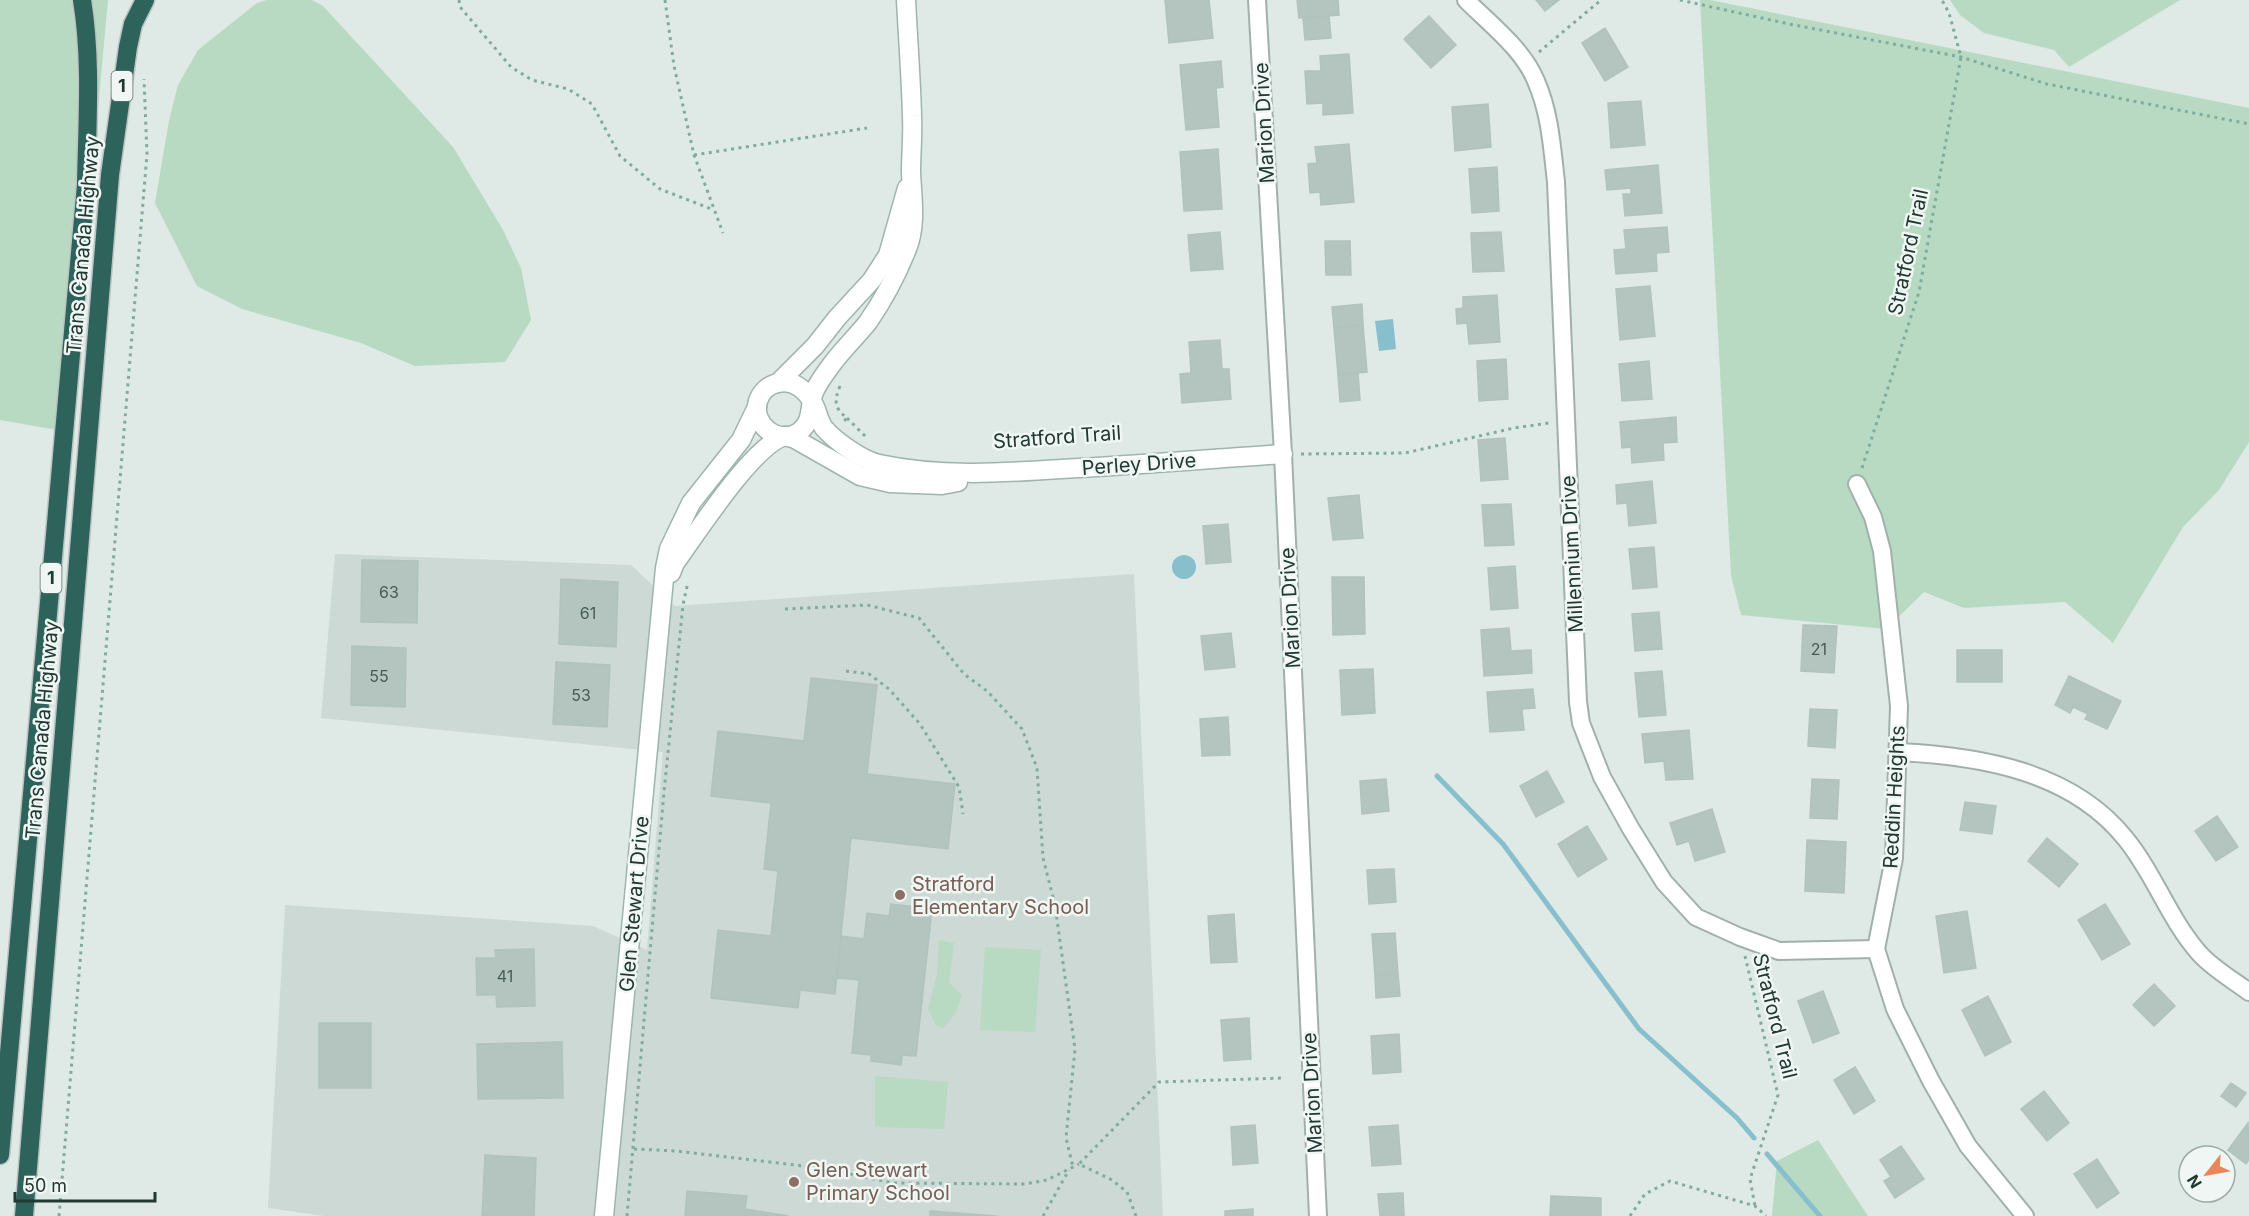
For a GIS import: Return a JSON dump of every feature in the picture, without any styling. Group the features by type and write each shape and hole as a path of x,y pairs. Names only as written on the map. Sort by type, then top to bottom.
{"highway":[{"name":"Trans Canada Highway","path":"0,1155 86,185 87,43 82,0"},
{"name":"Trans Canada Highway","path":"24,1216 110,175 128,46 133,24 145,0"}],"street":[{"path":"906,0 913,118 911,172 914,212 908,246 888,291 867,322 832,364 814,392 807,423 794,435 776,435 762,425 757,408 764,391 779,382 815,346 877,272 888,255 911,172"},
{"name":"Marion Drive","path":"1257,0 1283,454 1318,1216"},
{"name":"Millennium Drive","path":"1466,0 1501,34 1526,63 1536,79 1549,119 1555,171 1578,691 1581,723 1602,777 1631,830 1664,882 1696,916 1740,937 1779,951 1876,949"},
{"path":"779,382 797,385 813,402"},
{"name":"Perley Drive","path":"813,402 824,427 843,445 876,464 938,472 995,473 1283,454"},
{"name":"Glen Stewart Drive","path":"604,1216 665,568 669,549 691,503 741,440 757,408"},
{"name":"Perley Drive","path":"785,436 795,439 860,476 890,483 942,485 995,473"},
{"name":"Glen Stewart Drive","path":"664,592 675,563 743,470 775,439 785,436"},
{"name":"Reddin Heights","path":"1857,484 1872,517 1882,551 1899,706 1894,858 1876,949 1895,1009 1931,1081 1968,1146 2025,1216"},
{"path":"1898,752 1926,753 1997,763 2052,781 2103,813 2127,839 2184,935 2200,955 2249,992"}],"path":[{"path":"459,0 460,7 511,67 532,80 568,89 592,104 620,156 660,189 714,210"},
{"path":"665,0 674,66 694,155 723,234"},
{"path":"1526,63 1601,0"},
{"path":"1680,0 1960,57 2047,84 2249,124"},
{"name":"Stratford Trail","path":"1857,484 1919,292 1960,57 1949,13 1942,0"},
{"path":"59,1216 147,154 143,72"},
{"path":"694,155 867,128"},
{"path":"847,418 871,441"},
{"path":"1283,454 1405,453 1514,428 1566,422"},
{"path":"627,1216 663,803 683,605"},
{"path":"785,609 867,605 919,618 964,674 987,691 1022,729 1036,768 1043,858 1055,905 1076,1049 1066,1138 1071,1168 1043,1216"},
{"path":"846,671 869,674 890,689 920,724 959,787 963,814"},
{"name":"Stratford Trail","path":"1740,937 1778,1095 1750,1179 1755,1206"},
{"path":"634,1149 676,1151 821,1168 893,1183 1025,1184 1047,1180 1079,1164 1159,1082 1283,1078"},
{"path":"1079,1164 1112,1180 1127,1192 1136,1216"},
{"path":"1630,1216 1645,1194 1670,1181 1755,1206 1766,1216"}],"shaded area":[{"path":"335,554 631,565 675,606 1134,574 1163,1216 324,1216 268,1208 285,905 593,926 647,950 663,752 321,718"}],"green space":[{"path":"0,0 108,0 68,432 0,420"},
{"path":"267,0 312,0 323,6 453,147 503,230 521,268 531,320 505,362 415,366 361,343 242,309 197,286 155,203 169,121 178,85 198,50 257,3"},
{"path":"1700,0 1710,0 2249,108 2249,442 2219,490 2183,527 2113,643 2065,602 1964,608 1924,592 1886,629 1741,615 1731,575"},
{"path":"1950,0 2180,0 2069,67 2054,50 1984,33 1960,15"},
{"path":"939,940 954,943 949,983 962,995 955,1014 943,1028 936,1025 928,1009 937,975"},
{"path":"985,947 1041,950 1035,1032 980,1030"},
{"path":"875,1076 948,1082 944,1129 875,1127"},
{"path":"1818,1140 1868,1216 1772,1216 1777,1161"}],"water":[{"path":"1393,319 1396,349 1379,351 1375,321"},
{"path":"1184,555 1193,558 1196,567 1193,576 1184,579 1175,576 1172,567 1175,558"}],"building":[{"path":"1165,0 1209,0 1213,38 1169,43"},
{"path":"1297,0 1338,0 1339,15 1299,18"},
{"path":"1536,0 1559,0 1545,11"},
{"path":"1329,16 1331,38 1305,40 1303,18"},
{"path":"1429,16 1456,45 1431,68 1404,39"},
{"path":"1605,28 1628,67 1605,81 1582,43"},
{"path":"1349,54 1353,113 1323,115 1323,103 1307,104 1305,71 1321,71 1320,56"},
{"path":"1221,61 1223,87 1216,88 1219,127 1186,130 1180,65"},
{"path":"1641,101 1645,145 1611,148 1608,103"},
{"path":"1488,104 1491,147 1455,151 1452,107"},
{"path":"1349,144 1354,202 1321,205 1320,192 1310,193 1308,164 1317,163 1315,147"},
{"path":"1218,149 1222,209 1184,211 1180,152"},
{"path":"1658,165 1662,213 1625,216 1623,194 1631,194 1631,188 1607,190 1605,170"},
{"path":"1497,167 1499,211 1472,213 1469,169"},
{"path":"1667,227 1669,252 1656,253 1657,271 1616,274 1614,250 1626,249 1624,230"},
{"path":"1220,232 1223,269 1191,271 1188,235"},
{"path":"1501,232 1504,271 1473,272 1471,233"},
{"path":"1325,241 1350,241 1351,275 1326,275"},
{"path":"1650,286 1655,336 1620,340 1616,289"},
{"path":"1497,295 1500,342 1469,344 1467,323 1457,324 1456,309 1463,308 1463,297"},
{"path":"1362,304 1363,325 1334,328 1332,307"},
{"path":"1363,325 1367,372 1338,375 1334,328"},
{"path":"1220,340 1222,369 1229,369 1231,399 1182,403 1180,374 1191,373 1189,342"},
{"path":"1506,359 1508,399 1479,401 1477,361"},
{"path":"1649,361 1652,399 1622,401 1619,364"},
{"path":"1358,373 1360,400 1340,402 1338,375"},
{"path":"1676,417 1677,442 1663,443 1664,460 1632,463 1631,447 1622,448 1620,422"},
{"path":"1505,438 1508,479 1481,481 1478,440"},
{"path":"1652,481 1656,523 1629,526 1627,503 1617,504 1616,485"},
{"path":"1359,495 1363,538 1333,540 1328,498"},
{"path":"1511,504 1514,545 1485,546 1482,505"},
{"path":"1228,524 1231,562 1206,564 1203,526"},
{"path":"1654,547 1657,587 1633,589 1629,549"},
{"path":"362,560 418,561 417,623 361,622"},
{"path":"1515,566 1518,608 1491,610 1488,568"},
{"path":"1332,577 1364,577 1365,634 1333,635"},
{"path":"561,579 618,582 616,647 559,644"},
{"path":"1659,612 1662,649 1635,651 1632,614"},
{"path":"1803,625 1837,626 1834,673 1801,671"},
{"path":"1509,628 1511,651 1531,650 1532,673 1484,676 1481,630"},
{"path":"1231,633 1235,667 1205,670 1201,636"},
{"path":"352,646 406,648 405,707 351,705"},
{"path":"1957,650 2002,650 2002,682 1957,682"},
{"path":"556,662 610,665 607,727 553,724"},
{"path":"1373,669 1375,713 1342,715 1340,670"},
{"path":"1662,671 1666,715 1639,717 1635,673"},
{"path":"2069,676 2121,701 2107,729 2085,719 2088,714 2073,707 2070,713 2055,705"},
{"path":"811,678 877,685 867,774 955,784 948,849 851,838 835,994 800,990 798,1008 711,998 718,930 771,936 778,871 764,869 771,803 711,796 718,731 804,741"},
{"path":"1533,689 1535,708 1522,709 1524,730 1490,732 1487,692"},
{"path":"1810,709 1837,710 1835,748 1808,746"},
{"path":"1228,717 1230,755 1202,756 1200,719"},
{"path":"1689,730 1693,779 1666,780 1664,761 1645,763 1642,734"},
{"path":"1547,771 1564,802 1536,817 1520,786"},
{"path":"1386,779 1389,811 1362,814 1360,781"},
{"path":"1812,779 1839,780 1837,819 1810,818"},
{"path":"1965,802 1996,806 1992,834 1960,830"},
{"path":"1712,809 1725,852 1695,861 1689,841 1677,845 1670,823"},
{"path":"2217,816 2238,847 2216,861 2195,831"},
{"path":"1587,826 1607,859 1578,877 1558,844"},
{"path":"2047,838 2078,864 2059,887 2028,861"},
{"path":"1807,840 1846,842 1844,893 1805,891"},
{"path":"1394,869 1396,902 1369,904 1367,870"},
{"path":"891,904 932,909 916,1056 902,1055 901,1065 871,1061 871,1055 852,1053 859,980 837,978 841,936 864,939 867,913 889,916"},
{"path":"2105,904 2130,944 2102,960 2078,920"},
{"path":"1967,911 1976,968 1944,973 1936,916"},
{"path":"1234,914 1237,962 1211,963 1208,916"},
{"path":"1395,933 1398,974 1375,976 1372,934"},
{"path":"534,949 535,1006 497,1007 496,995 477,995 476,958 496,958 495,950"},
{"path":"1398,974 1400,996 1376,998 1375,976"},
{"path":"2154,984 2175,1006 2154,1026 2133,1005"},
{"path":"1823,991 1839,1033 1813,1043 1798,1001"},
{"path":"1988,996 2011,1042 1985,1056 1962,1010"},
{"path":"1249,1018 1251,1059 1224,1061 1221,1020"},
{"path":"319,1023 371,1023 371,1088 319,1088"},
{"path":"1399,1034 1401,1072 1373,1074 1371,1036"},
{"path":"562,1042 563,1098 478,1099 477,1044"},
{"path":"1855,1067 1875,1101 1854,1114 1834,1080"},
{"path":"2231,1083 2246,1093 2236,1107 2221,1096"},
{"path":"2044,1091 2069,1123 2047,1141 2021,1109"},
{"path":"2248,1123 2249,1159 2246,1164 2237,1157 2237,1144 2232,1144"},
{"path":"1255,1125 1258,1163 1233,1165 1231,1127"},
{"path":"1398,1125 1401,1164 1372,1166 1369,1127"},
{"path":"1901,1146 1924,1179 1895,1198 1884,1181 1891,1177 1880,1160"},
{"path":"485,1155 536,1158 534,1216 482,1216"},
{"path":"2097,1159 2119,1193 2097,1208 2074,1174"},
{"path":"687,1191 747,1196 745,1209 789,1216 685,1216"},
{"path":"1403,1193 1404,1216 1380,1216 1378,1194"},
{"path":"1551,1196 1601,1198 1601,1216 1550,1216"},
{"path":"1253,1209 1253,1216 1225,1216 1225,1211"},
{"path":"930,1211 997,1216 930,1216"}],"waterway":[{"path":"1437,776 1503,844 1639,1029 1737,1118 1754,1138"},
{"path":"1767,1154 1820,1216"}],"place":[{"name":"Stratford Elementary School","path":"900,895"},
{"name":"Glen Stewart Primary School","path":"794,1182"}]}
